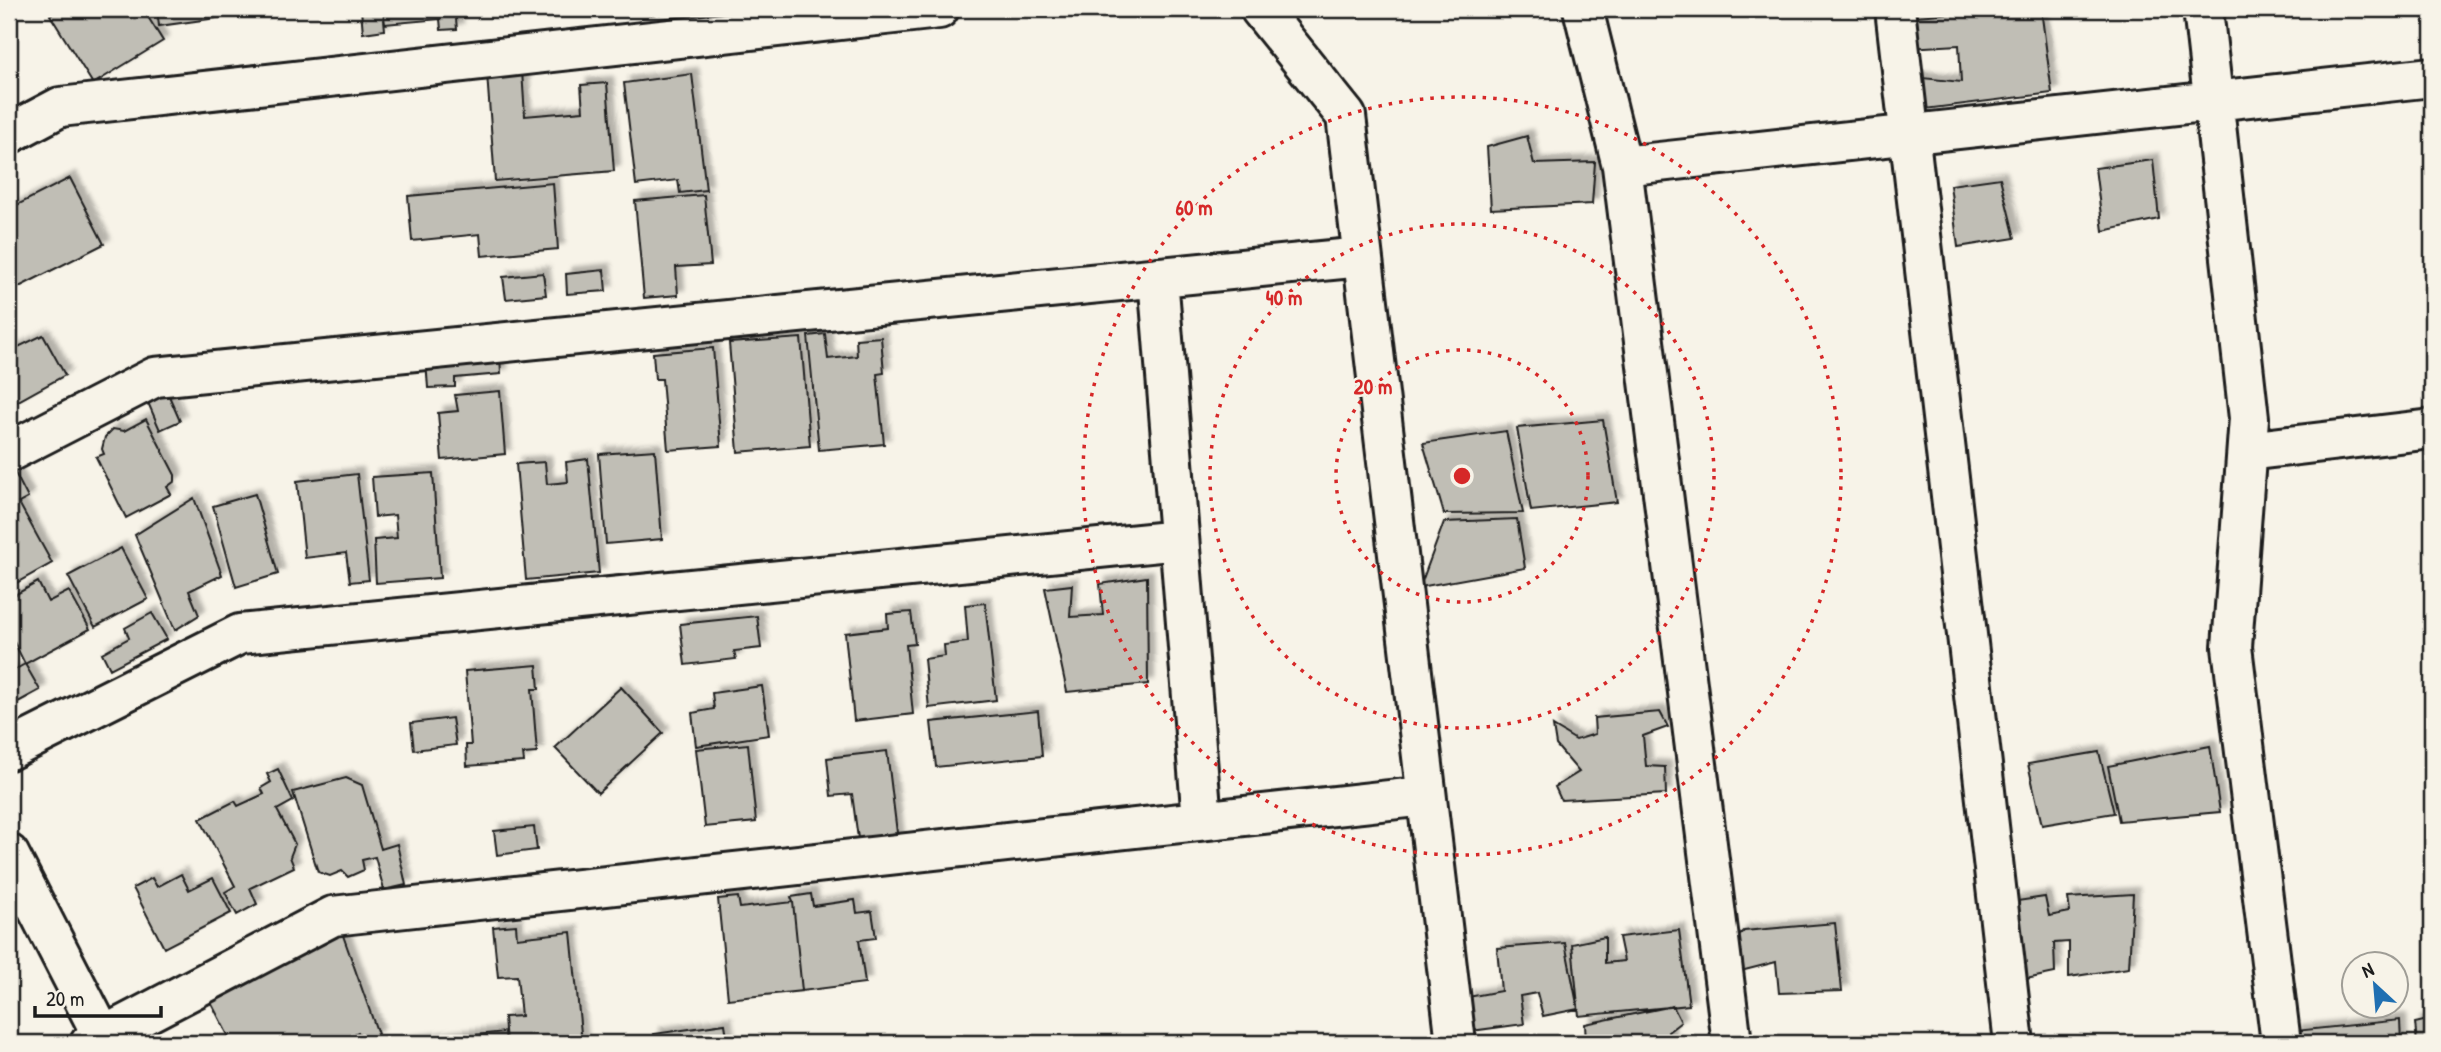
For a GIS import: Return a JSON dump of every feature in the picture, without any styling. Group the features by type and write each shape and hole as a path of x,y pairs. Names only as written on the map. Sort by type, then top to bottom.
{"street":[{"path":"9,134 60,107 939,9"},
{"path":"1261,9 1346,116 1456,1043"},
{"path":"1583,9 1622,166 1732,1043"},
{"path":"1895,9 2014,1043"},
{"path":"2203,9 2249,418 2232,647 2281,1043"},
{"path":"1622,166 2432,77"},
{"path":"9,452 155,377 1362,257"},
{"path":"1158,277 1202,820"},
{"path":"2247,451 2432,429"},
{"path":"9,750 240,634 1179,540"},
{"path":"9,854 99,1041 333,916 1426,796"}],"building":[{"path":"59,9 143,9 163,41 93,84 50,15"},
{"path":"157,9 238,9 239,15 159,26"},
{"path":"361,9 383,9 385,30 363,33"},
{"path":"383,9 455,9 457,29 441,30 440,19 385,24"},
{"path":"534,9 608,9 608,11 535,19"},
{"path":"649,9 686,9 686,10 649,15"},
{"path":"2004,9 2041,9 2052,93 1917,110 1913,77 1961,82 1959,45 1908,48 1904,17"},
{"path":"522,71 525,116 583,111 581,85 607,83 614,171 495,181 487,74"},
{"path":"692,74 706,190 680,193 678,180 636,185 624,83"},
{"path":"1527,136 1534,164 1595,162 1592,204 1491,209 1487,147"},
{"path":"2153,160 2159,219 2103,231 2095,168"},
{"path":"70,178 104,244 9,292 9,209"},
{"path":"2000,178 2015,238 1958,247 1950,185"},
{"path":"553,183 558,249 482,256 480,234 412,241 408,196"},
{"path":"704,195 711,265 676,267 678,295 644,298 635,201"},
{"path":"604,270 606,291 567,294 566,274"},
{"path":"543,273 546,295 506,299 503,277"},
{"path":"825,334 828,359 857,356 856,339 881,337 884,373 877,374 884,444 819,450 808,336"},
{"path":"43,335 65,375 9,406 9,345 12,350"},
{"path":"801,338 810,446 738,452 729,343"},
{"path":"713,348 721,446 668,450 662,379 655,379 653,353"},
{"path":"500,356 501,374 455,378 455,387 428,388 426,361"},
{"path":"166,389 180,421 160,430 146,398"},
{"path":"500,391 505,454 442,460 438,413 458,411 455,395"},
{"path":"146,419 175,475 175,481 167,487 171,494 126,518 96,457 104,454 102,449 105,437 113,429 124,431"},
{"path":"1603,420 1617,502 1531,511 1517,428"},
{"path":"1506,431 1523,513 1444,514 1423,443"},
{"path":"655,450 662,539 606,544 599,454"},
{"path":"588,459 599,573 526,580 516,464 545,462 547,484 568,482 566,462"},
{"path":"12,467 28,498 19,503 52,563 9,587 9,468"},
{"path":"433,473 440,578 376,583 374,540 397,538 395,515 375,517 372,477"},
{"path":"357,474 369,580 350,582 346,553 305,558 297,481"},
{"path":"255,494 278,574 236,587 213,506"},
{"path":"194,498 222,575 189,591 199,615 175,630 135,535"},
{"path":"1517,519 1525,568 1420,587 1444,522"},
{"path":"121,548 148,599 95,627 68,576"},
{"path":"1147,577 1148,684 1067,692 1045,588 1072,585 1070,617 1103,615 1100,584"},
{"path":"38,582 48,602 69,591 90,629 25,664 9,632 9,598"},
{"path":"985,603 996,700 929,708 924,659 945,656 944,645 968,642 965,605"},
{"path":"911,612 915,644 906,645 913,714 854,721 845,633 888,628 887,614"},
{"path":"152,613 167,639 110,669 102,653 129,638 125,628"},
{"path":"757,616 761,648 734,651 736,659 685,665 680,624"},
{"path":"25,664 40,690 9,707 9,673"},
{"path":"537,665 539,689 532,689 537,753 523,754 524,762 467,766 466,745 471,745 465,671"},
{"path":"762,686 769,735 696,746 692,713 714,709 712,693"},
{"path":"621,687 663,733 598,793 555,748"},
{"path":"1038,711 1042,756 936,767 931,722"},
{"path":"1660,712 1668,727 1643,736 1646,766 1665,767 1666,794 1561,800 1555,787 1579,772 1556,745 1553,726 1576,740 1595,734 1594,718"},
{"path":"452,718 456,745 414,750 411,723"},
{"path":"748,744 756,822 705,827 696,749"},
{"path":"2210,746 2220,812 2119,821 2108,766"},
{"path":"887,751 898,841 859,846 852,794 831,796 827,758"},
{"path":"2099,752 2114,813 2042,825 2028,764"},
{"path":"278,769 293,801 277,810 295,844 290,857 294,867 250,888 257,904 237,915 225,892 235,886 200,819 235,801 238,806 264,794 261,788 271,782 267,774"},
{"path":"346,778 362,785 381,849 397,844 406,885 384,890 375,857 362,860 364,870 348,877 342,871 330,876 318,872 293,792"},
{"path":"534,827 537,850 497,855 494,831"},
{"path":"181,874 189,890 213,878 231,913 164,948 133,888 152,878 157,887"},
{"path":"811,894 813,906 855,900 857,913 872,911 876,938 859,940 865,983 802,991 791,897"},
{"path":"2133,894 2129,968 2069,977 2069,942 2054,943 2055,973 2021,980 1997,904 2045,897 2049,916 2070,912 2068,898"},
{"path":"738,897 740,908 793,902 802,991 728,999 718,899"},
{"path":"1835,923 1842,991 1779,993 1776,962 1733,973 1730,946 1744,931"},
{"path":"516,925 517,938 571,932 582,1043 506,1043 504,1017 521,1016 517,976 498,977 493,927"},
{"path":"340,927 378,1034 363,1042 358,1032 335,1043 232,1043 207,995"},
{"path":"1679,930 1689,1005 1579,1016 1572,944 1605,937 1605,963 1624,961 1619,937"},
{"path":"1565,943 1578,1009 1543,1016 1537,993 1520,996 1524,1024 1471,1031 1468,997 1501,991 1497,948"},
{"path":"1673,1006 1681,1022 1668,1032 1672,1043 1586,1043 1585,1024"},
{"path":"2432,1019 2432,1043 2417,1043 2415,1023"},
{"path":"2400,1020 2401,1043 2298,1043 2295,1031"},
{"path":"725,1024 728,1043 656,1043 654,1034"},
{"path":"505,1032 506,1043 396,1043"}]}
